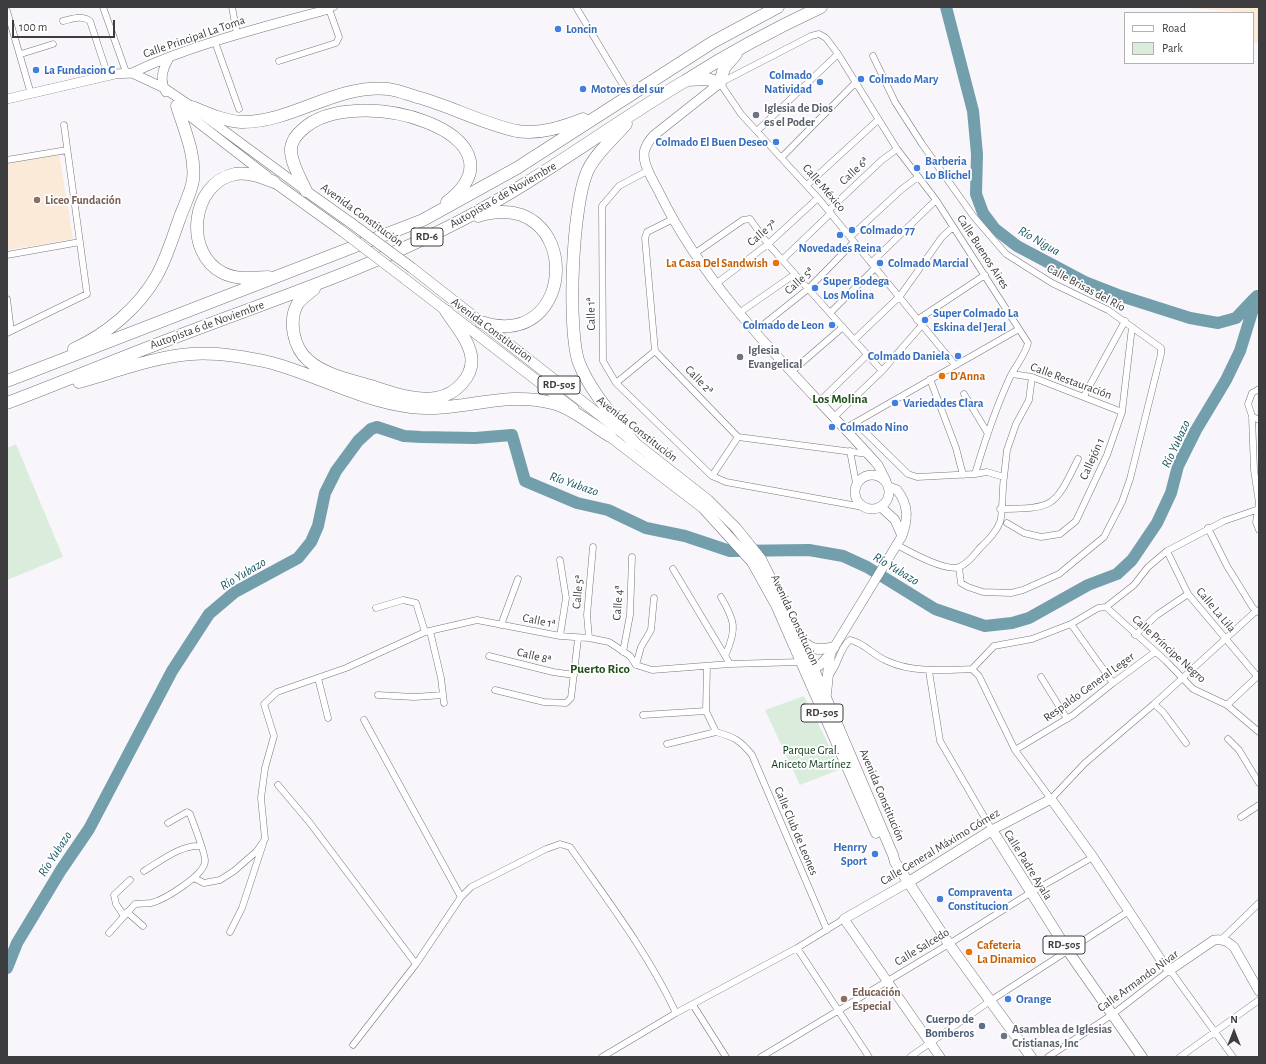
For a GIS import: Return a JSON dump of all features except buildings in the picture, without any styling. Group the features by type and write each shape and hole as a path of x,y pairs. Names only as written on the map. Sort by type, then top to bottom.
{"highway":[{"name":"Autopista 6 de Noviembre","path":"7,381 283,276 423,220 517,168 713,42 778,7"},
{"name":"Autopista 6 de Noviembre","path":"7,403 172,338 320,284 401,250 461,221 543,172 684,81 746,44 819,8"},
{"path":"684,81 707,79 720,83 724,68 746,44"},
{"path":"192,106 227,120 254,121 273,117 362,88 389,89 439,103 518,131 530,132 543,131 568,125 608,110"},
{"path":"7,375 76,348 109,329 141,298 156,277 166,255 193,180 192,160 189,146 177,106"},
{"path":"306,191 291,153 293,141 308,124 317,118 355,110 412,118 444,129 454,135 462,143 470,164 469,176 453,198 423,220"},
{"path":"634,443 596,394 580,363 574,330 574,294 575,234 578,207 583,184 588,170 597,156 638,111"},
{"path":"274,182 261,176 236,174 225,178 215,185 201,202 198,211 198,238 205,256 212,266 222,273 233,277 243,278 283,276"},
{"path":"461,221 499,211 518,214 542,229 556,256 557,271 553,291 549,301 528,321 503,327 481,322"},
{"path":"320,284 299,302 295,310 293,322 294,333 302,353 309,361 330,372 406,397 436,398 455,391 467,376 471,366 472,357 468,345 446,311"},
{"path":"26,396 172,357 191,354 220,354 272,363 377,401 411,407 442,408 518,398 536,399 554,403 610,436"}],"main road":[{"name":"Avenida Constitución","path":"274,182 342,231"},
{"name":"Avenida Constitución","path":"306,191 412,268 481,322 634,443 705,504"},
{"name":"Avenida Constitucion","path":"342,231 610,436 705,504 757,560 800,662 809,670 879,839 889,858 895,862"},
{"name":"Avenida Constitución","path":"757,560 801,639 809,670 823,679 826,696 895,862"},
{"path":"801,639 812,648 833,648 823,679"},
{"name":"Calle General Máximo Gómez","path":"907,883 992,830"},
{"name":"Calle Padre Ayala","path":"992,830 1030,893 1068,951 1142,1057"},
{"name":"RD-505","path":"895,862 907,883 949,944 1031,1057"}],"street":[{"path":"7,99 129,72 102,7"},
{"path":"232,7 237,34"},
{"path":"576,7 629,95"},
{"path":"279,61 336,43 339,38 330,8"},
{"name":"Calle Principal La Toma","path":"129,72 237,34 330,8"},
{"path":"8,9 31,94"},
{"path":"63,21 78,17 86,18 90,21 108,76"},
{"name":"Calle Buenos Aires","path":"720,83 815,34 826,38 856,82 897,149 936,200 985,275 1028,343 1026,351 1012,374 987,432 975,474"},
{"path":"215,42 239,109"},
{"path":"21,54 53,44"},
{"path":"758,130 838,54"},
{"name":"Calle Brisas del Río","path":"873,56 895,102 922,144 990,237 1006,254 1029,270 1108,310 1161,348 1161,354 1130,480 1122,502 1104,537 1059,574 1023,590 1011,593 983,592 968,587 961,583 959,568"},
{"path":"164,88 163,71 169,58"},
{"name":"Avenida Constitución","path":"129,72 164,88 192,106 306,191"},
{"path":"782,157 856,82"},
{"path":"720,83 663,127 647,144 644,155 648,170 673,219 694,254 739,313 754,332 878,465 888,484 890,495 881,507 869,509 863,507 855,497 856,483 850,451"},
{"name":"Calle México","path":"720,83 740,114 758,130 807,185 900,296 917,320 956,365"},
{"name":"Avenida Constitución","path":"164,88 177,106 238,156 274,182"},
{"path":"807,185 878,120"},
{"path":"7,298 9,332 86,295 88,292 64,125"},
{"name":"Calle 6ª","path":"782,260 882,160 897,149"},
{"path":"7,160 67,150"},
{"name":"Calle 1ª","path":"648,170 619,186 602,206 603,361 616,383 712,476 726,482 863,507"},
{"name":"Calle 5ª","path":"754,332 808,289 852,239 902,189 918,177"},
{"name":"Calle 7ª","path":"717,283 768,244 818,198"},
{"path":"830,313 873,265 936,200"},
{"path":"616,383 655,351 645,238 647,232 673,219"},
{"path":"694,254 743,220 750,219 768,244 882,371"},
{"path":"854,340 900,296 942,237 953,227"},
{"path":"7,255 80,242"},
{"path":"739,313 795,274"},
{"path":"917,320 985,275"},
{"path":"1084,396 1124,321"},
{"path":"833,418 882,371 922,325"},
{"path":"791,372 843,327"},
{"name":"Callejón 1","path":"1007,523 1024,533 1041,537 1060,534 1076,521 1107,455 1122,412 1132,327"},
{"path":"844,429 1019,329"},
{"name":"Calle 2ª","path":"655,351 738,437"},
{"path":"819,402 868,355"},
{"name":"Calle Restauración","path":"1012,374 1032,377 1122,412"},
{"path":"897,545 922,559 952,568 959,568 967,563 995,532 1000,521 1007,450 1016,424 1029,400 1032,377"},
{"path":"930,379 956,448 963,475"},
{"path":"1259,389 1252,393 1248,404 1252,416 1254,470 1259,503 1256,510 1256,522 1259,530"},
{"path":"964,394 987,432"},
{"path":"1252,416 1259,420"},
{"path":"856,423 908,474 917,477 963,475 987,472 1004,477"},
{"path":"712,476 738,437 868,454"},
{"path":"1000,509 1034,508 1051,504 1059,495 1078,459"},
{"path":"809,670 819,666 833,648 897,545 907,522 905,505 897,490 881,477 867,475 856,483"},
{"path":"881,507 895,520 902,536"},
{"path":"823,679 833,673 846,643 850,640 856,641 876,656 896,665 929,671 972,669 994,646 1032,639 1071,624 1098,608 1106,606 1134,585 1148,567 1167,551 1208,528 1256,510"},
{"path":"1208,528 1227,566 1257,612"},
{"name":"Calle 5ª","path":"589,638 587,615 593,547"},
{"name":"Calle La Lila","path":"1167,551 1188,594 1258,677"},
{"name":"Calle 4ª","path":"623,652 630,615 632,556"},
{"path":"560,560 566,598 560,636"},
{"path":"673,569 726,654 730,664"},
{"path":"501,625 518,580"},
{"path":"1135,635 1157,614 1188,594"},
{"path":"721,597 730,612 734,631 726,654"},
{"path":"654,598 651,630 641,647 636,665 643,669 652,670 730,664 800,662"},
{"path":"376,608 403,600 416,603 427,632 444,695 444,703"},
{"name":"Calle Príncipe Negro","path":"1106,606 1194,689 1227,705 1259,732"},
{"name":"Calle General Máximo Gómez","path":"992,830 1051,799 1085,763 1257,612"},
{"name":"Calle 1ª","path":"265,839 262,791 268,752 274,736 264,704 277,692 346,668 427,632 477,620 578,639 589,638 609,642 630,656 636,665"},
{"path":"1071,624 1112,683"},
{"path":"495,690 544,702 566,703 571,698 578,639"},
{"name":"Respaldo General Leger","path":"1015,750 1067,719 1112,683 1155,652"},
{"name":"Calle 8ª","path":"489,656 553,672 574,675"},
{"path":"666,744 716,732 706,711 707,666"},
{"path":"972,669 979,676 1015,750 1093,857 1165,966 1170,970 1232,1057"},
{"name":"Calle Padre Ayala","path":"929,671 940,741 992,830"},
{"path":"1041,676 1067,719"},
{"path":"1227,705 1258,677"},
{"path":"318,678 328,718"},
{"path":"378,695 414,697 444,695"},
{"path":"1154,704 1163,712 1186,742"},
{"path":"643,715 706,711"},
{"path":"364,720 461,897"},
{"name":"Calle Club de Leones","path":"716,732 734,737 742,743 752,755 827,930"},
{"path":"1228,739 1239,750 1259,783"},
{"path":"278,785 310,823 416,964"},
{"path":"1240,817 1259,805"},
{"path":"109,933 135,904 151,903 172,892 194,878 205,863 205,856 200,846 189,812 168,823"},
{"path":"194,878 204,883 220,880 234,871 257,851 265,839"},
{"path":"230,932 242,908 258,865 265,839"},
{"path":"353,1045 416,964 461,897 471,887 546,849 560,844 570,847 654,970 676,1013"},
{"path":"144,871 182,849 191,846 200,846"},
{"name":"Calle Salcedo","path":"761,1057 949,944 1030,893 1093,857"},
{"path":"130,880 114,895 116,904 126,914 143,926"},
{"name":"Calle General Máximo Gómez","path":"602,1057 676,1013 797,948 907,883"},
{"path":"1259,903 1222,939 1234,947 1259,990"},
{"path":"910,1057 990,1001 1129,911"},
{"path":"844,919 940,1057"},
{"name":"Calle Armando Nivar","path":"1048,1057 1113,1014 1170,970 1214,940 1222,939"},
{"path":"797,948 869,1057"},
{"path":"1180,1057 1259,1000"},
{"path":"693,1005 726,1057"}],"shaded area":[{"path":"1177,7 1259,7 1259,43 1254,43 1254,12"},
{"name":"Liceo Fundación","path":"59,153 73,239 7,250 7,162"}],"green space":[{"path":"16,444 63,557 7,580 7,448"},
{"name":"Parque Gral. Aniceto Martínez","path":"804,696 841,769 800,785 765,710"}],"waterway":[{"name":"Río Nigua","path":"946,7 973,111 977,154 976,194 983,213 995,229 1017,246 1085,282 1121,296 1190,318 1218,323 1236,318 1256,297"},
{"name":"Río Yubazo","path":"7,968 17,943 61,870 89,829 172,671 209,614 235,592 298,558 311,542 318,526 325,493 336,471 358,441 371,429 377,427 404,436 421,437 475,438 512,435 525,481 577,503 608,510 646,528 685,536 730,551 809,550 843,556 867,567 935,609 985,626 1012,623 1029,618 1088,585 1117,574 1132,560 1157,523 1171,493 1178,466 1196,430 1226,380 1240,351 1257,296"}],"place":[{"name":"Loncin","path":"558,29"},
{"name":"La Fundacion G","path":"36,70"},
{"name":"Colmado Mary","path":"861,79"},
{"name":"Colmado Natividad","path":"820,82"},
{"name":"Motores del sur","path":"583,89"},
{"name":"Iglesia de Dios es el Poder","path":"756,115"},
{"name":"Colmado El Buen Deseo","path":"776,142"},
{"name":"Barberia Lo Blichel","path":"917,168"},
{"name":"Liceo Fundación","path":"37,200"},
{"name":"Colmado 77","path":"852,230"},
{"name":"Novedades Reina","path":"840,235"},
{"name":"La Casa Del Sandwish","path":"776,263"},
{"name":"Colmado Marcial","path":"880,263"},
{"name":"Super Bodega Los Molina","path":"815,288"},
{"name":"Super Colmado La Eskina del Jeral","path":"925,320"},
{"name":"Colmado de Leon","path":"832,325"},
{"name":"Colmado Daniela","path":"958,356"},
{"name":"Iglesia Evangelical","path":"740,357"},
{"name":"D'Anna","path":"942,376"},
{"name":"Variedades Clara","path":"895,403"},
{"name":"Colmado Nino","path":"832,427"},
{"name":"Henrry Sport","path":"875,854"},
{"name":"Compraventa Constitucion","path":"940,899"},
{"name":"Cafeteria La Dinamico","path":"969,952"},
{"name":"Educación Especial","path":"844,999"},
{"name":"Orange","path":"1008,999"},
{"name":"Cuerpo de Bomberos","path":"982,1026"},
{"name":"Asamblea de Iglesias Cristianas, Inc","path":"1004,1036"}],"district":[{"name":"Los Molina","path":"840,399"},
{"name":"Puerto Rico","path":"600,669"}]}
